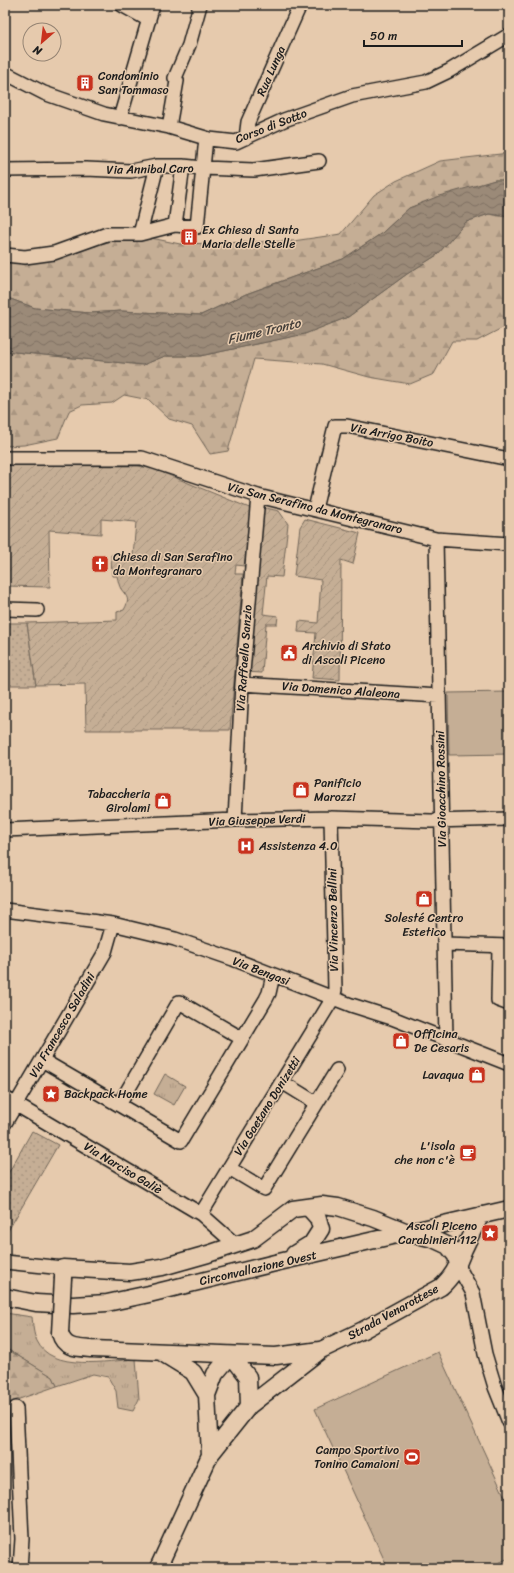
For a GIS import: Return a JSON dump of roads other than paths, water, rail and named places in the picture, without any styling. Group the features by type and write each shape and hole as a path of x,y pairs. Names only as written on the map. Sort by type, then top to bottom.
{"main road":[{"path":"63,1273 130,1272 162,1267 253,1239 293,1209 322,1205 373,1218 410,1233 433,1239 448,1246 456,1256 458,1266"},
{"path":"278,1262 312,1243 321,1229 318,1218 308,1207"},
{"name":"Circonvallazione Ovest","path":"5,1297 36,1302 73,1305 107,1303 509,1209"},
{"name":"Strada Venarottese","path":"158,1568 210,1455 249,1406 321,1350 363,1330 441,1287 451,1278 458,1266 481,1215"},
{"name":"Strada Venarottese","path":"63,1273 60,1333 62,1340 74,1348 276,1356 321,1350"},
{"name":"Strada Venarottese","path":"161,1352 193,1372 207,1395"},
{"path":"231,1355 248,1377 249,1406"},
{"name":"Strada Venarottese","path":"210,1455 207,1395 214,1374 231,1355"}],"street":[{"path":"122,5 149,20"},
{"path":"120,118 153,5"},
{"path":"169,127 177,81 175,78 189,45 200,5"},
{"name":"Rua Lunga","path":"246,138 248,122 300,5"},
{"name":"Corso di Sotto","path":"5,73 44,93 104,114 169,127 206,138 236,142 284,120 352,96 426,82 454,68 509,34"},
{"path":"5,255 25,257 40,256 68,249 107,234 140,234 175,225 197,227 206,138"},
{"name":"Via Annibal Caro","path":"5,170 86,169 131,171 157,166 183,166 254,170 319,161"},
{"path":"140,234 157,166"},
{"path":"175,225 183,166"},
{"name":"Via Arrigo Boito","path":"315,509 336,426 347,426 509,459"},
{"name":"Via San Serafino da Montegranaro","path":"5,458 142,458 258,496 436,539 509,544"},
{"name":"Via Raffaello Sanzio","path":"235,820 242,684 258,496"},
{"name":"Via Gioacchino Rossini","path":"436,539 446,1038"},
{"path":"5,609 37,610"},
{"name":"Via Domenico Alaleona","path":"242,684 439,696"},
{"name":"Via Giuseppe Verdi","path":"5,830 235,820 331,818 442,820 509,819"},
{"name":"Via Vincenzo Bellini","path":"331,818 335,990 332,998"},
{"name":"Via Bengasi","path":"5,910 113,924 175,939 351,1005 446,1038 509,1064"},
{"name":"Via Francesco Saladini","path":"5,1124 11,1101 42,1060 105,952 113,924"},
{"path":"444,944 504,946 498,1000 509,1004"},
{"path":"42,1060 181,1141 269,993 274,975"},
{"name":"Via Gaetano Donizetti","path":"201,1214 332,998"},
{"path":"119,1105 179,1002 241,1038"},
{"path":"229,1168 264,1189 337,1070"},
{"path":"282,1082 316,1103"},
{"name":"Via Narciso Galiè","path":"11,1101 201,1214 236,1245"},
{"path":"5,1262 63,1273"},
{"path":"458,1266 473,1293 485,1354 495,1388 509,1422"},
{"path":"16,1408 22,1539 20,1568"}],"water":[{"name":"Fiume Tronto","path":"495,180 509,180 509,217 489,214 466,222 437,255 407,274 348,317 305,334 200,356 165,356 143,365 5,351 5,297 35,308 90,313 121,311 201,315 246,294 343,259 382,233 409,208 439,196"}],"place":[{"name":"Condominio San Tommaso","path":"85,83"},
{"name":"Ex Chiesa di Santa Maria delle Stelle","path":"189,237"},
{"name":"Chiesa di San Serafino da Montegranaro","path":"100,564"},
{"name":"Archivio di Stato di Ascoli Piceno","path":"289,653"},
{"name":"Panificio Marozzi","path":"301,790"},
{"name":"Tabaccheria Girolami","path":"163,801"},
{"name":"Assistenza 4.0","path":"246,846"},
{"name":"Solesté Centro Estetico","path":"424,899"},
{"name":"Officina De Cesaris","path":"401,1041"},
{"name":"Lavaqua","path":"477,1075"},
{"name":"Backpack Home","path":"51,1094"},
{"name":"L'isola che non c'è","path":"468,1153"},
{"name":"Ascoli Piceno Carabinieri 112","path":"490,1233"},
{"name":"Campo Sportivo Tonino Camaioni","path":"412,1457"}]}
